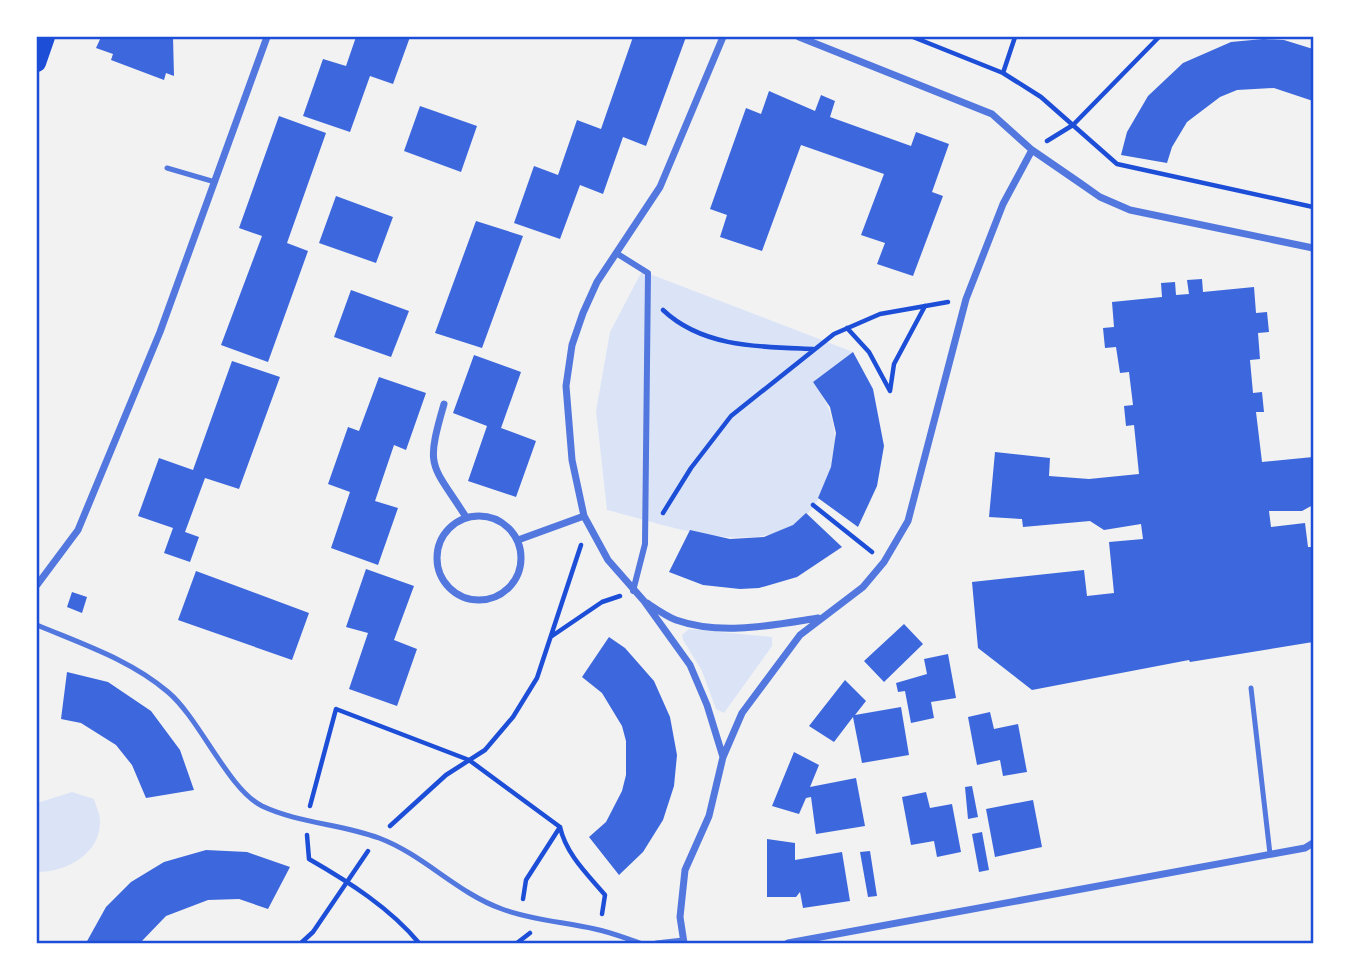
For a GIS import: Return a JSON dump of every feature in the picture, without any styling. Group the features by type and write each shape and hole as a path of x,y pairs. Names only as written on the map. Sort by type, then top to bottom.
{"main road":[{"path":"37,63 46,37"}],"street":[{"path":"37,586 78,530 160,332 267,37"},
{"path":"723,37 660,187 597,282 583,313 568,362 566,386 572,460 584,516 592,533 633,591 644,601 675,620 712,628 771,626 820,618"},
{"path":"799,37 992,114 1032,150 1100,197 1130,210 1313,248"},
{"path":"683,942 680,916 685,870 709,816 723,757 742,713 800,635 863,587 884,562 908,521 966,299 1003,204 1032,150"},
{"path":"616,253 648,273 645,544 633,591"},
{"path":"444,404 430,451 434,470 466,517"},
{"path":"486,516 496,520 505,524 518,540 522,560 516,580 502,594 482,601 462,597 446,585 438,566 438,546 449,528 466,517 486,516"},
{"path":"518,540 584,516"},
{"path":"644,601 690,665 707,705 723,757"},
{"path":"788,943 1306,848 1313,843"}],"lane":[{"path":"167,168 215,181"},
{"path":"37,625 134,668 169,692 200,728 226,770 259,805 306,821 378,837 427,862 463,888 501,909 599,929 640,943"},
{"path":"1251,688 1270,854"},
{"path":"656,943 683,942"}],"path":[{"path":"913,37 1003,73 1041,97 1117,164 1313,206"},
{"path":"1003,73 1015,37"},
{"path":"1032,150 1073,125 1158,37"},
{"path":"646,295 676,322 712,339 757,346 814,349"},
{"path":"645,544 691,468 731,416 814,349 847,328 880,314 966,299"},
{"path":"847,328 869,352 890,391 894,364 925,306"},
{"path":"813,505 884,562"},
{"path":"300,943 313,932 345,880 378,837 446,775 485,750 513,716 537,678 578,549 592,533"},
{"path":"552,636 602,601 633,591"},
{"path":"419,943 409,931 345,880 309,859 306,821 336,709 469,760 560,827 563,841 576,861 605,895 599,929"},
{"path":"522,914 526,880 560,827"}],"shaded area":[{"path":"642,271 853,352 813,382 831,414 835,448 830,472 815,505 793,525 766,535 735,538 668,527 607,510 596,411 610,332"},
{"path":"689,629 772,637 772,646 724,713 716,709 702,671 683,640 682,635"},
{"path":"72,792 94,799 100,821 95,843 88,852 70,865 37,872 37,803"}],"building":[{"path":"101,37 173,37 174,76 166,73 164,80 111,60 113,54 96,48"},
{"path":"356,37 410,37 393,84 370,76 350,132 303,116 323,59 346,66"},
{"path":"633,37 686,37 646,146 623,137 603,194 580,185 560,239 514,223 534,166 558,175 577,120 601,129"},
{"path":"1284,40 1313,49 1313,101 1274,88 1237,90 1220,97 1187,122 1172,147 1167,163 1121,155 1127,132 1148,96 1183,63 1231,42"},
{"path":"769,91 815,111 821,95 835,101 830,117 911,146 916,132 949,144 932,192 943,196 913,276 877,264 885,243 861,235 884,174 801,145 762,251 720,237 727,215 710,209 746,108 761,114"},
{"path":"420,106 477,126 461,172 404,151"},
{"path":"279,116 326,133 287,243 308,251 268,362 221,345 262,236 239,228"},
{"path":"336,196 393,217 376,263 319,243"},
{"path":"476,221 523,236 482,348 435,333"},
{"path":"1202,279 1203,292 1254,287 1256,313 1267,312 1269,332 1258,333 1260,359 1250,360 1253,393 1262,392 1264,412 1256,412 1262,462 1313,457 1313,505 1302,511 1269,511 1271,527 1305,523 1308,547 1313,547 1313,642 1190,662 1189,660 1032,690 978,648 972,582 1084,570 1087,596 1114,593 1109,542 1143,539 1141,524 1104,530 1090,521 1023,527 1022,519 989,517 995,452 1050,458 1049,476 1089,479 1139,474 1134,425 1126,426 1124,406 1133,405 1129,372 1120,373 1116,347 1105,348 1103,328 1114,327 1112,302 1162,297 1161,283 1175,282 1176,295 1189,294 1187,280"},
{"path":"351,290 409,311 391,357 334,337"},
{"path":"853,352 873,389 884,446 877,486 858,527 818,498 831,467 836,433 830,407 813,382"},
{"path":"474,355 521,372 501,428 536,441 516,497 468,481 487,426 453,413"},
{"path":"232,361 280,377 239,489 205,478 185,532 199,537 190,562 164,553 173,528 138,516 159,458 193,470"},
{"path":"379,377 426,393 406,450 394,445 375,501 398,508 378,565 331,548 350,492 328,484 348,427 359,431"},
{"path":"806,513 842,547 797,577 759,588 740,589 703,585 669,572 690,530 730,539 764,537 793,525"},
{"path":"366,569 414,586 394,640 417,649 397,706 349,689 368,633 346,627"},
{"path":"196,571 309,613 292,660 178,620"},
{"path":"72,592 87,597 82,613 67,607"},
{"path":"904,624 923,644 884,682 864,661"},
{"path":"609,637 625,648 654,681 670,717 677,755 674,786 663,820 643,852 619,875 589,837 606,822 622,791 626,775 626,741 622,726 602,693 582,677"},
{"path":"948,654 956,698 931,702 934,718 911,723 905,691 898,692 896,683 927,674 924,659"},
{"path":"67,672 108,682 151,711 180,750 194,790 146,798 132,765 116,745 81,723 61,719"},
{"path":"845,680 866,701 855,715 901,707 909,755 862,763 853,717 834,742 809,726"},
{"path":"990,712 994,729 1018,724 1027,772 1003,776 1000,760 977,765 968,717"},
{"path":"794,752 819,765 810,787 856,778 865,826 816,834 811,797 806,798 799,814 772,806"},
{"path":"972,786 978,817 968,819 965,787"},
{"path":"926,792 930,808 952,804 961,852 937,857 934,841 911,845 902,797"},
{"path":"1033,800 1042,847 995,857 986,809"},
{"path":"982,832 989,870 979,872 972,834"},
{"path":"767,839 795,843 795,860 842,852 850,901 803,908 800,892 796,897 767,897"},
{"path":"206,850 247,852 290,867 268,909 239,899 208,900 166,916 140,943 86,943 106,907 131,882 164,862"},
{"path":"870,851 877,896 868,897 860,852"}]}
